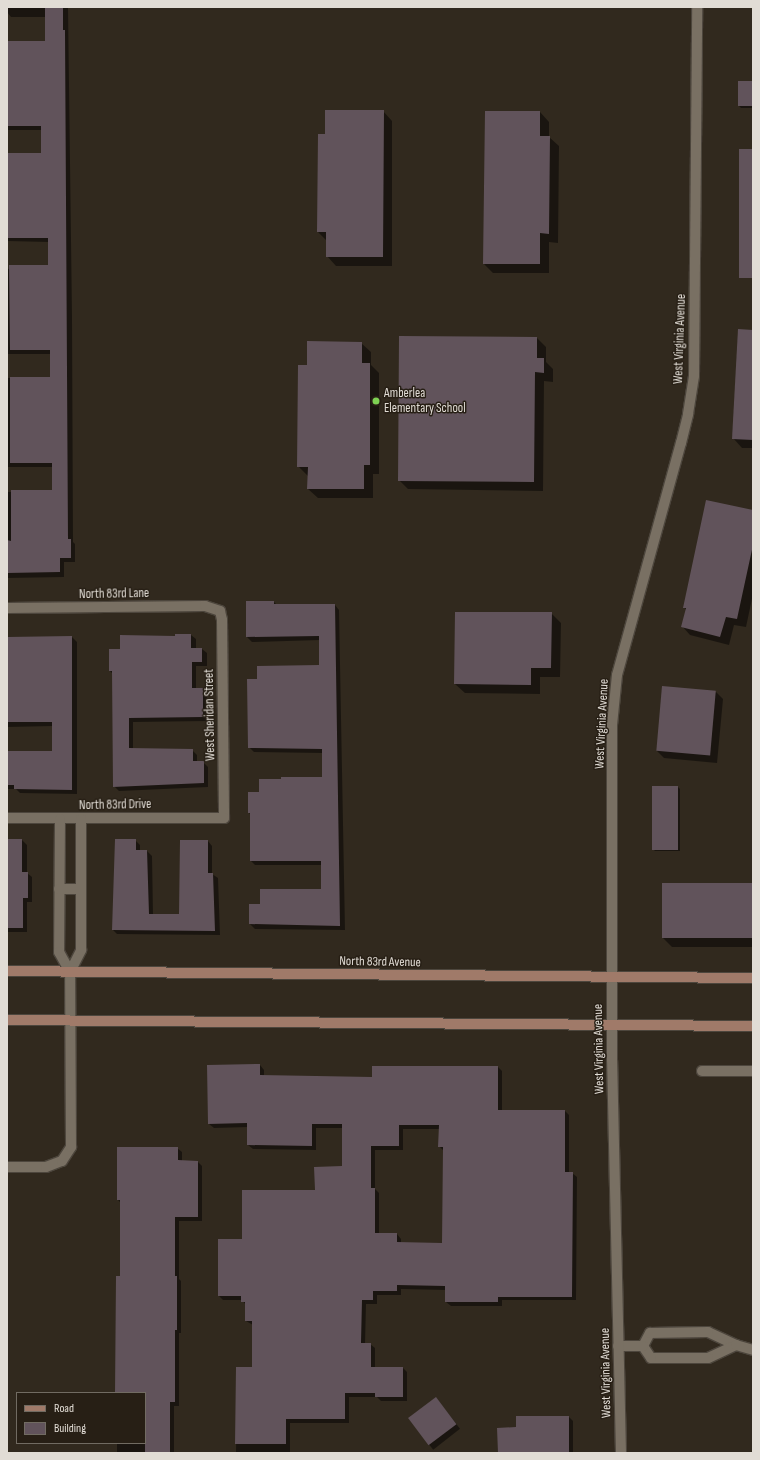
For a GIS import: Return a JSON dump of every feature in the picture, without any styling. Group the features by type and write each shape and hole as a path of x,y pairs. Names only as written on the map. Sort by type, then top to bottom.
{"main road":[{"name":"North 83rd Avenue","path":"7,971 753,978"},
{"path":"7,1020 753,1026"}],"street":[{"name":"West Virginia Avenue","path":"621,1453 612,1025 612,725 617,674 681,443 688,414 694,376 697,7"},
{"name":"North 83rd Lane","path":"7,608 205,606 220,611"},
{"name":"West Sheridan Street","path":"220,611 222,620 224,818"},
{"name":"North 83rd Drive","path":"7,818 224,818"},
{"path":"60,819 59,952 70,972"},
{"path":"7,1167 46,1167 62,1162 71,1147 69,1020 70,972 81,950 81,819"},
{"path":"60,889 81,889"},
{"path":"702,1071 753,1071"},
{"path":"642,1346 650,1333 708,1332 736,1345 753,1350"},
{"path":"642,1346 651,1358 708,1358 736,1345"},
{"path":"618,1346 642,1346"}],"building":[{"path":"45,7 63,7 63,30 65,30 68,539 71,539 71,558 60,558 60,572 7,573 7,540 11,541 11,490 52,490 52,463 10,463 10,377 50,377 50,350 10,350 9,265 48,265 48,238 8,238 8,153 41,153 41,126 7,126 7,41 45,41"},
{"path":"738,81 753,81 753,106 738,106"},
{"path":"325,110 384,110 383,257 326,257 326,232 317,232 318,134 325,134"},
{"path":"485,111 540,111 540,136 550,136 549,234 540,233 540,264 483,264"},
{"path":"739,149 753,149 753,278 739,278"},
{"path":"738,329 753,330 753,440 732,439"},
{"path":"399,336 537,337 537,358 544,358 544,373 535,372 534,482 398,481"},
{"path":"307,341 362,342 362,363 370,363 370,465 364,465 364,489 307,489 308,467 297,467 298,365 307,365"},
{"path":"706,500 753,510 753,545 737,619 726,617 720,637 681,627 686,608 683,608"},
{"path":"246,601 274,601 274,604 335,604 340,926 249,924 249,904 260,904 260,889 321,889 321,861 250,861 250,813 248,813 248,792 259,792 259,779 281,779 281,777 322,777 322,749 248,748 247,679 257,679 257,666 319,665 319,636 246,637"},
{"path":"455,612 552,612 551,668 531,668 531,685 454,684"},
{"path":"175,634 191,634 191,648 202,648 202,662 192,662 192,688 203,688 203,717 129,718 129,748 193,749 193,761 204,761 204,783 113,787 112,671 109,671 109,649 120,649 120,635 175,636"},
{"path":"72,636 72,790 14,789 14,785 7,785 7,751 52,751 52,722 7,722 7,637"},
{"path":"662,686 716,691 710,755 656,751"},
{"path":"652,786 678,786 678,850 652,850"},
{"path":"7,839 22,839 22,872 28,872 28,898 23,898 23,928 7,928"},
{"path":"115,839 136,839 136,850 147,850 149,914 179,914 180,840 208,840 208,873 213,873 215,931 112,930"},
{"path":"662,883 753,883 753,938 662,938"},
{"path":"260,1064 260,1075 372,1077 372,1066 498,1066 498,1110 565,1110 565,1172 573,1172 572,1297 498,1297 498,1302 445,1302 445,1286 397,1285 397,1291 373,1291 373,1300 362,1300 361,1343 371,1343 371,1367 403,1367 403,1397 375,1397 375,1393 345,1393 345,1419 286,1419 286,1444 235,1444 236,1367 252,1367 252,1321 245,1321 245,1302 241,1302 241,1296 218,1296 218,1239 242,1239 242,1190 315,1190 314,1167 342,1166 342,1124 312,1124 312,1146 247,1145 247,1123 208,1124 207,1065","holes":["399,1125 439,1125 438,1147 443,1147 442,1243 397,1242 397,1233 375,1233 375,1188 371,1188 371,1146 399,1146"]},
{"path":"117,1147 178,1147 178,1160 198,1161 198,1217 175,1217 177,1330 175,1330 175,1402 170,1402 170,1453 145,1453 146,1392 115,1392 116,1276 120,1276 120,1200 117,1200"},
{"path":"436,1397 456,1424 429,1445 408,1418"},
{"path":"516,1416 569,1416 569,1453 498,1453 497,1428 516,1427"}],"place":[{"name":"Amberlea Elementary School","path":"376,401"}]}
